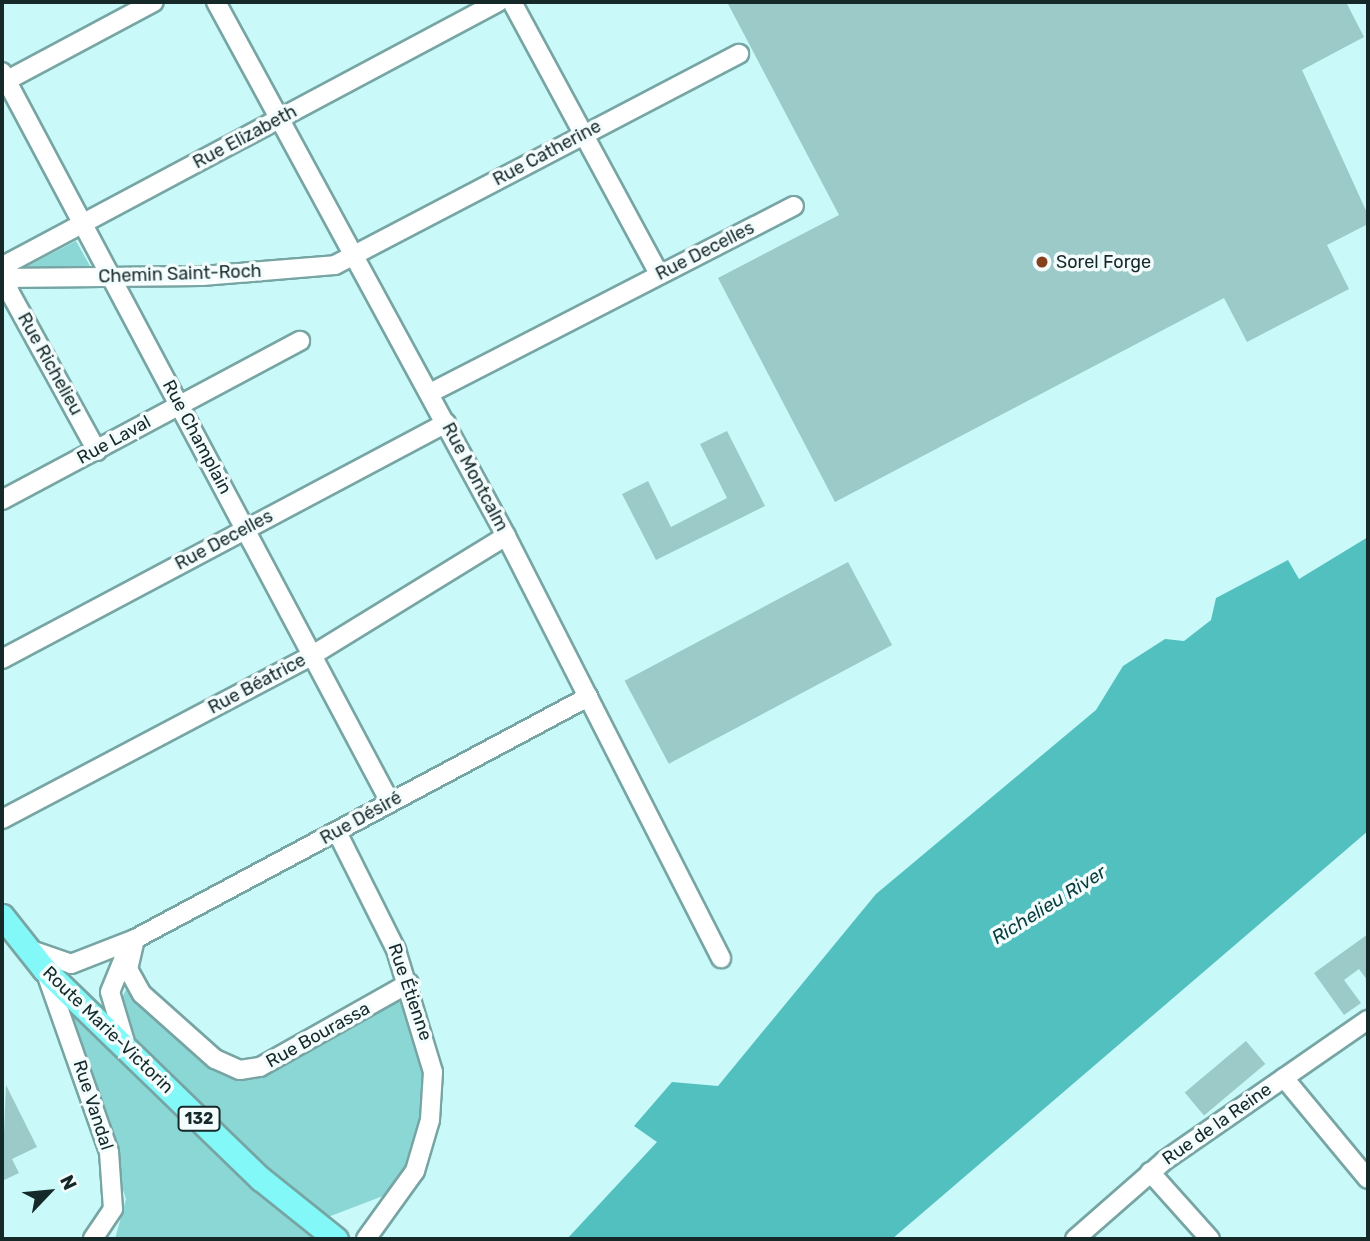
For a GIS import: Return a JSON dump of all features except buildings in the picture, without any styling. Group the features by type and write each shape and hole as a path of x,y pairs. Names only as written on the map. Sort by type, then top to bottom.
{"main road":[{"name":"Route Marie-Victorin","path":"2,915 44,969 261,1180 336,1239"}],"street":[{"path":"3,79 154,2"},
{"name":"Rue Montcalm","path":"216,2 283,117 506,536 721,958"},
{"name":"Rue Elizabeth","path":"2,278 8,262 498,2"},
{"path":"512,2 585,132 659,274"},
{"name":"Rue Catherine","path":"356,255 585,132 739,54"},
{"name":"Rue Champlain","path":"3,79 180,404 390,802"},
{"name":"Rue Decelles","path":"430,393 794,206"},
{"name":"Chemin Saint-Roch","path":"2,278 111,278 326,266 356,255"},
{"name":"Rue Richelieu","path":"2,278 97,450"},
{"name":"Rue Laval","path":"2,500 300,341"},
{"name":"Rue Decelles","path":"2,659 446,423"},
{"name":"Rue Béatrice","path":"2,819 311,656 506,536"},
{"name":"Rue Désiré","path":"22,943 51,961 71,964 135,939 589,697"},
{"name":"Rue Étienne","path":"337,832 409,983 430,1049 432,1096 424,1148 397,1200 366,1239"},
{"path":"135,939 120,957 110,992 118,1031 137,1059"},
{"name":"Rue Bourassa","path":"135,939 128,969 142,994 215,1059 240,1070 260,1067 409,983"},
{"name":"Rue Vandal","path":"44,969 109,1152 113,1209 93,1239"},
{"name":"Rue de la Reine","path":"1075,1239 1150,1172 1368,1020"},
{"path":"1284,1078 1368,1179"},
{"path":"1150,1172 1210,1239"}],"shaded area":[{"path":"76,241 94,273 16,272"},
{"path":"131,979 240,1070 409,983 432,1096 398,1200 383,1196 315,1222 334,1239 115,1239 126,1199 56,995 133,1055 117,1008"}],"water":[{"name":"Richelieu River","path":"1368,537 1368,831 892,1239 567,1239 657,1142 634,1126 672,1082 718,1086 876,894 1096,710 1123,666 1165,639 1184,641 1211,620 1216,598 1288,560 1299,579"}],"place":[{"name":"Sorel Forge","path":"1042,262"}]}
